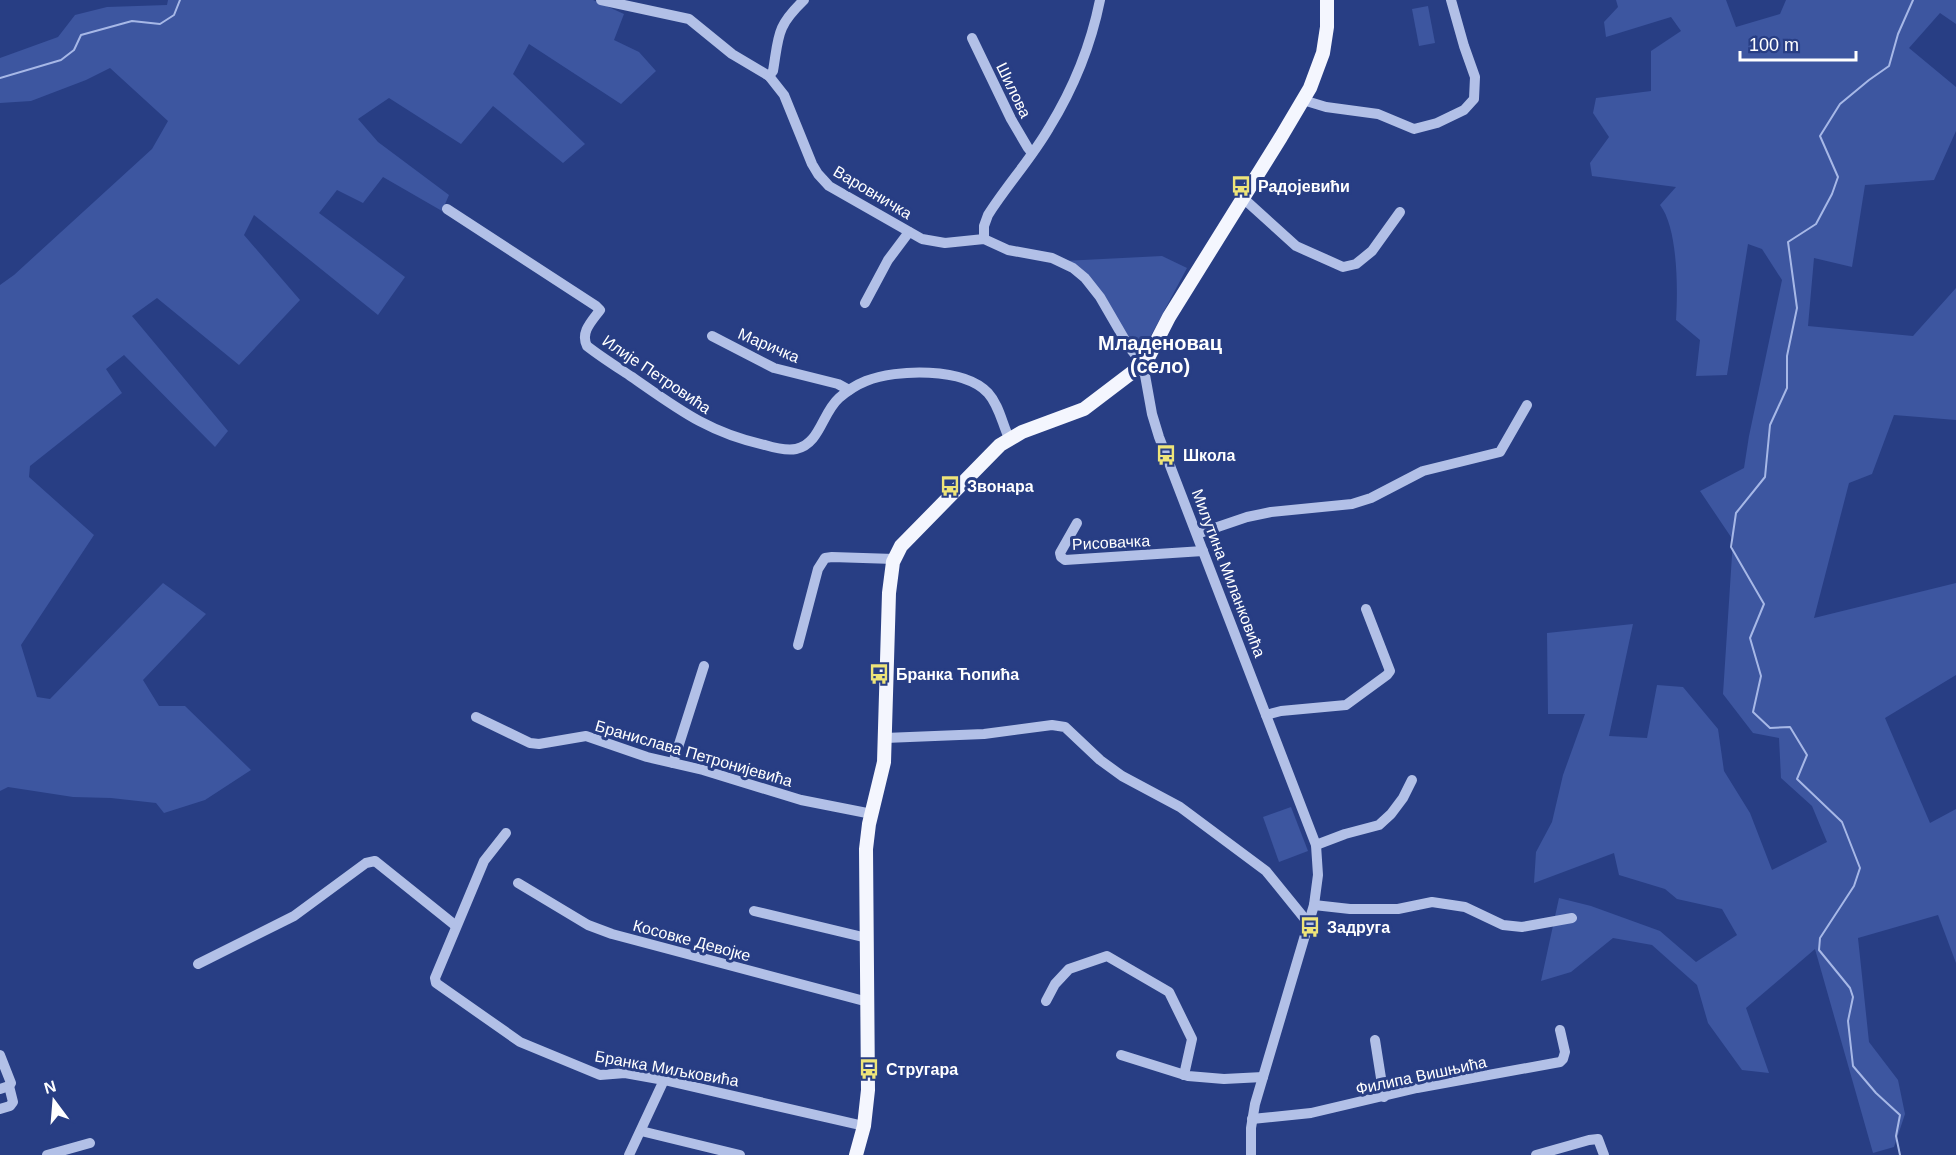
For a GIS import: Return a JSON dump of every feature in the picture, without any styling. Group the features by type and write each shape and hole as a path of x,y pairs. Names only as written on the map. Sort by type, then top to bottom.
{"main road":[{"path":"856,1155 864,1126 868,1090 866,849 882,774 889,593 894,559 905,540 1009,438 1079,411 1143,364 1168,317 1303,100 1323,53 1327,27 1326,0"}],"street":[{"name":"Варовничка","path":"601,0 689,19 732,54 769,76 784,95 812,165 820,178 829,186 922,239 939,242 984,239 1008,250 1052,258 1072,268 1085,278 1100,297 1129,347 1143,364"},
{"path":"769,76 773,71 783,22 804,0"},
{"path":"984,239 984,226 988,215 1050,128 1085,55 1101,0"},
{"path":"1303,100 1326,107 1378,114 1414,129 1437,123 1464,110 1474,99 1475,77 1451,0"},
{"name":"Шилова","path":"972,38 1011,119 1032,153"},
{"path":"1243,198 1296,246 1343,267 1356,264 1372,251 1400,212"},
{"name":"Илије Петровића","path":"447,209 596,306 600,310 585,332 584,338 587,346 688,417 718,432 750,442 795,449 813,440 829,408 849,390 867,381 893,374 932,374 965,378 981,387 992,398 1009,438"},
{"path":"865,303 888,260 909,231"},
{"name":"Маричка","path":"712,336 774,368 838,384 849,390"},
{"name":"Милутина Миланковића","path":"1143,364 1154,423 1316,845 1318,875 1314,905 1252,1119 1251,1155"},
{"path":"1197,534 1247,517 1271,512 1352,504 1371,498 1423,471 1500,452 1527,405"},
{"name":"Рисовачка","path":"1077,523 1061,550 1061,557 1065,560 1203,551"},
{"path":"798,645 818,569 825,558 894,559"},
{"path":"1266,715 1281,711 1346,705 1387,675 1390,671 1366,609"},
{"path":"673,763 704,666"},
{"name":"Бранислава Петронијевића","path":"476,717 530,743 539,744 586,736 647,757 801,800 872,814"},
{"path":"885,738 984,734 1052,725 1065,728 1100,760 1122,776 1180,807 1266,871 1309,924"},
{"path":"1316,845 1379,825 1403,798 1412,780"},
{"name":"Бранка Миљковића","path":"506,833 484,861 435,978 436,983 520,1042 600,1075 625,1073 664,1080 864,1126"},
{"path":"198,964 294,916 366,863 375,861 456,926"},
{"name":"Косовке Девојке","path":"518,883 588,925 612,934 868,1002"},
{"path":"1314,905 1350,909 1398,909 1432,902 1465,907 1503,925 1522,927 1572,918"},
{"path":"754,911 867,938"},
{"path":"1046,1001 1055,984 1069,969 1107,956 1169,992 1192,1039 1184,1075"},
{"name":"Филипа Вишњића","path":"1252,1119 1311,1113 1417,1088 1560,1062 1565,1052 1560,1030"},
{"path":"1375,1040 1384,1097"},
{"path":"0,1055 10,1080 5,1087 13,1102 10,1106 0,1109"},
{"path":"1121,1055 1184,1075 1218,1079 1263,1077"},
{"path":"629,1155 664,1080"},
{"path":"641,1131 740,1155"},
{"path":"1536,1155 1598,1139 1604,1155"},
{"path":"47,1155 90,1143"}],"shaded area":[{"path":"168,0 593,0 624,14 614,40 639,52 656,71 621,104 529,44 513,74 585,144 563,163 493,106 461,144 389,98 358,119 378,142 449,195 442,211 383,177 363,203 337,190 319,213 405,277 378,315 254,215 244,235 300,300 239,365 157,298 132,316 228,431 215,447 124,355 106,369 122,393 30,466 29,477 94,535 21,645 37,697 50,699 163,583 206,614 143,680 159,706 185,706 251,770 205,800 164,813 156,803 73,797 8,787 0,791 0,285 14,275 152,149 168,121 110,68 86,80 31,101 0,103 0,58 58,37 75,15 107,7 167,5"},
{"path":"1616,0 1726,0 1736,27 1780,14 1786,0 1956,0 1956,24 1940,13 1909,48 1956,87 1956,131 1934,180 1865,185 1852,267 1814,258 1808,326 1913,336 1956,288 1956,420 1894,415 1872,474 1849,483 1814,618 1956,583 1956,675 1885,718 1930,823 1956,809 1956,963 1938,915 1858,938 1869,1042 1898,1080 1905,1114 1894,1147 1873,1153 1815,949 1746,1008 1769,1073 1742,1070 1708,1023 1697,985 1652,945 1613,938 1571,972 1541,981 1559,898 1591,906 1660,931 1696,962 1737,935 1722,909 1677,899 1665,889 1619,875 1614,853 1534,883 1536,852 1552,822 1563,775 1585,714 1548,714 1547,633 1633,624 1609,736 1647,738 1657,685 1683,687 1718,729 1724,771 1750,813 1772,870 1827,842 1812,806 1781,778 1779,738 1753,733 1723,694 1733,540 1700,491 1744,468 1782,280 1762,249 1748,244 1727,375 1696,376 1700,340 1676,320 1677,276 1674,244 1666,215 1660,205 1676,187 1592,176 1590,163 1609,137 1593,113 1596,98 1651,91 1651,51 1681,31 1671,17 1606,37 1604,22 1618,7"},
{"path":"1428,6 1435,43 1419,46 1412,9"},
{"path":"1162,256 1187,268 1140,356 1109,305 1063,261"},
{"path":"1291,807 1308,851 1279,862 1263,817"}],"waterway":[{"path":"0,78 61,60 74,50 81,35 132,21 160,24 174,15 180,0"},
{"path":"1900,1155 1896,1136 1900,1115 1876,1093 1853,1066 1848,1021 1853,997 1850,988 1819,950 1820,938 1854,886 1860,868 1842,822 1797,779 1807,755 1790,727 1770,728 1753,712 1761,676 1750,638 1764,604 1731,547 1736,513 1765,477 1770,425 1787,388 1787,356 1797,308 1788,242 1816,224 1838,177 1820,136 1840,104 1889,66 1898,34 1913,0"}],"place":[{"name":"Радојевићи","path":"1241,186"},
{"name":"Школа","path":"1166,455"},
{"name":"Звонара","path":"950,486"},
{"name":"Бранка Ћопића","path":"879,674"},
{"name":"Задруга","path":"1310,927"},
{"name":"Стругара","path":"869,1069"}],"district":[{"name":"Младеновац (село)","path":"1160,354"}]}
